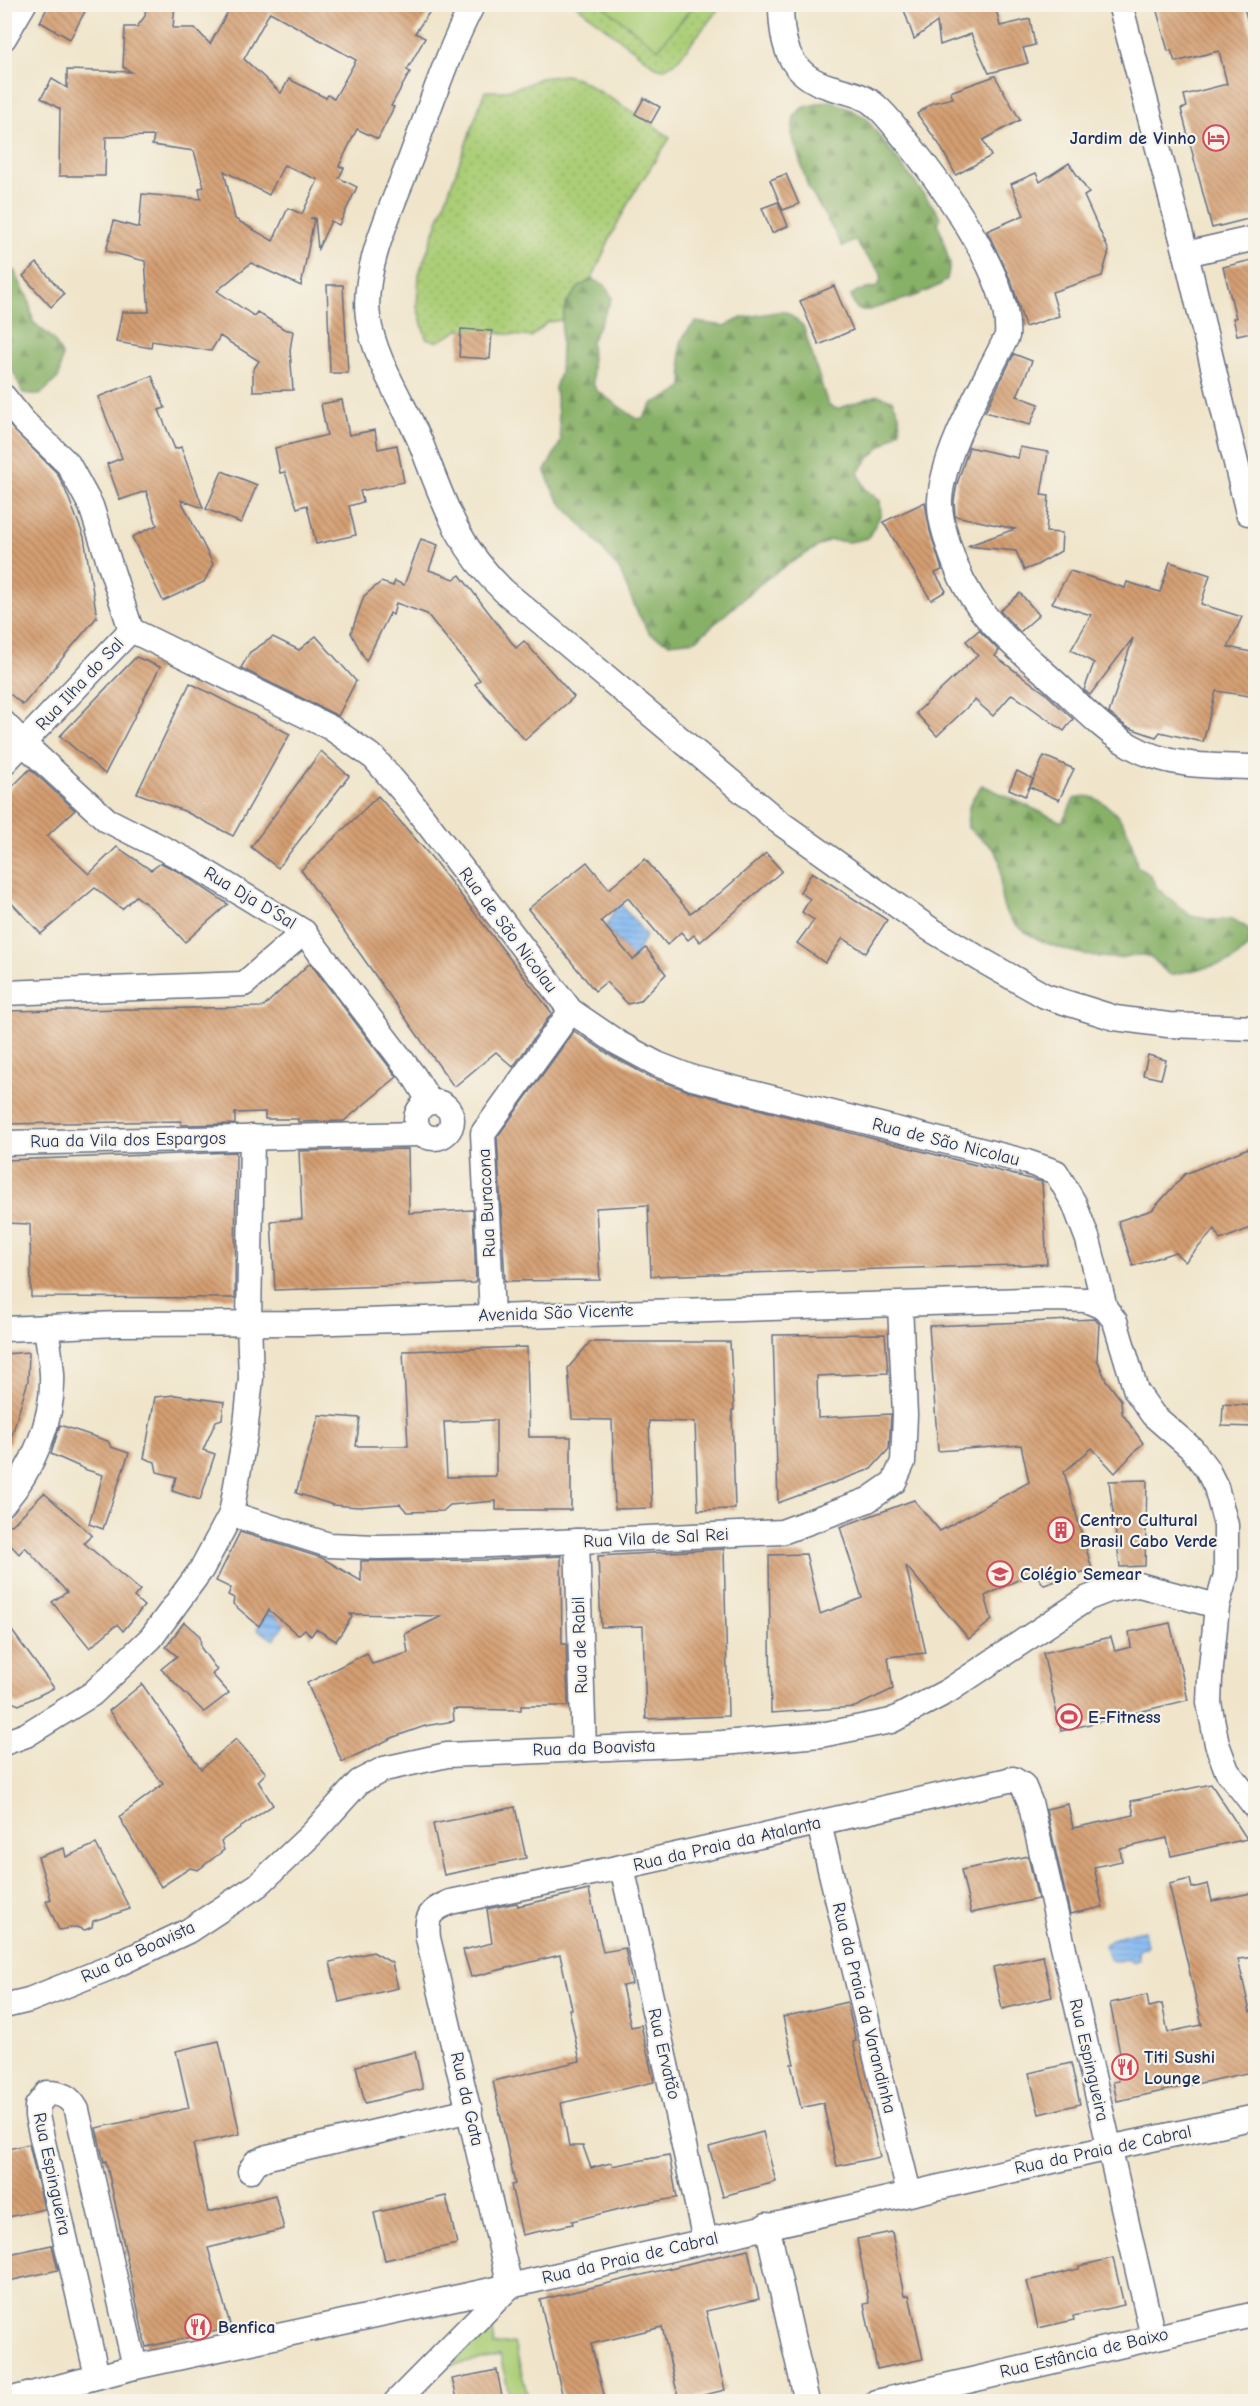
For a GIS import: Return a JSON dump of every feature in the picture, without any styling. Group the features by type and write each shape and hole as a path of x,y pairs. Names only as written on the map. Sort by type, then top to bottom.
{"street":[{"path":"4,38 24,4"},
{"path":"473,4 456,38 403,180 371,270 366,294 368,318 375,347 416,433 447,510 471,556 504,591 779,822 930,929 1045,996 1115,1018 1168,1026 1256,1028"},
{"path":"781,4 781,30 784,46 800,70 815,82 846,91 875,105 940,183 971,232 1008,321 1007,336 953,446 940,500 940,513 951,553 968,592 988,622 1004,638 1092,716 1132,746 1175,762 1256,767"},
{"path":"1120,4 1186,254 1248,513"},
{"path":"1186,254 1256,238"},
{"path":"4,398 24,422 68,464 91,506 131,630"},
{"name":"Rua Ilha do Sal","path":"4,763 131,630"},
{"name":"Rua de São Nicolau","path":"131,630 331,728 374,758 405,794 571,1011 618,1043 657,1064 693,1078 1027,1162 1056,1172 1066,1186 1078,1212 1088,1240 1105,1308 1115,1322 1136,1391 1153,1415 1192,1449 1207,1468 1216,1487 1226,1525 1226,1575 1217,1606 1209,1703 1212,1723 1227,1771 1256,1808"},
{"name":"Rua Dja D´Sal","path":"4,723 106,820 188,861 304,932 414,1076 430,1102"},
{"path":"4,993 244,984 304,932"},
{"name":"Rua Buracona","path":"492,1316 483,1133 571,1011"},
{"path":"430,1102 441,1103 452,1117 451,1128 437,1138 426,1137 421,1134 416,1124 417,1113 420,1108 430,1102"},
{"path":"451,1128 483,1133"},
{"name":"Rua da Vila dos Espargos","path":"4,1143 421,1134"},
{"path":"4,1743 26,1735 92,1694 151,1638 201,1570 231,1514 245,1434 250,1378 252,1137"},
{"name":"Avenida São Vicente","path":"4,1329 249,1322 302,1323 1053,1299 1086,1300 1105,1308"},
{"name":"Rua Vila de Sal Rei","path":"231,1514 329,1545 376,1547 782,1532 868,1500 894,1482 903,1462 905,1415 900,1305"},
{"path":"4,1503 16,1489 35,1454 48,1415 52,1375 46,1327"},
{"name":"Rua de Rabil","path":"577,1541 584,1749"},
{"name":"Rua da Boavista","path":"4,2006 29,2001 114,1966 188,1931 258,1885 312,1834 360,1782 384,1769 447,1755 722,1743 821,1735 891,1721 948,1691 1088,1598 1109,1590 1139,1585 1217,1606"},
{"name":"Rua da Praia da Atalanta","path":"432,1913 450,1902 819,1824 1002,1780 1013,1779 1023,1785"},
{"name":"Rua Espingueira","path":"1023,1785 1030,1802 1153,2337"},
{"name":"Rua da Praia da Varandinha","path":"819,1824 909,2193"},
{"name":"Rua Ervatão","path":"622,1867 705,2240"},
{"name":"Rua da Gata","path":"432,1913 426,1922 428,1938 510,2286"},
{"name":"Rua Espingueira","path":"97,2376 37,2116 37,2106 48,2093 66,2096 77,2110 135,2367"},
{"path":"250,2171 256,2162 268,2157 470,2110"},
{"name":"Rua da Praia de Cabral","path":"4,2401 135,2367 510,2286 767,2225 1256,2117"},
{"path":"767,2225 807,2402"},
{"path":"396,2402 510,2286"},
{"name":"Rua Estância de Baixo","path":"877,2402 1256,2314"}],"green space":[{"path":"576,5 722,5 676,62 663,69 656,67"},
{"path":"602,5 694,5 658,49"},
{"path":"565,75 577,78 651,123 670,138 632,196 592,279 579,287 567,302 562,320 548,322 531,337 461,329 437,342 426,338 417,306 419,274 485,91 502,91 526,85 540,78"},
{"path":"828,101 835,102 865,117 938,213 940,218 938,223 950,264 947,279 940,285 918,295 869,310 859,310 854,305 851,296 857,291 877,287 881,274 855,240 843,247 808,187 792,135 794,117 802,108"},
{"path":"14,270 29,300 33,322 53,339 62,355 59,377 40,395 23,393 5,353 5,313 12,306 5,275"},
{"path":"592,279 605,285 612,298 591,342 593,383 596,390 637,419 643,418 653,403 674,394 683,386 681,345 683,337 696,322 725,326 742,318 782,311 788,313 803,326 828,405 837,409 878,395 892,400 899,414 900,430 870,457 858,472 865,489 880,501 881,514 868,538 850,542 829,540 785,566 760,584 696,640 669,643 650,634 637,612 620,571 560,502 545,471 561,441 555,388 560,373 562,320 567,302 579,287"},
{"path":"982,785 1062,822 1074,799 1090,797 1099,800 1120,819 1132,842 1137,866 1150,875 1158,889 1191,916 1212,920 1231,919 1246,927 1250,932 1249,946 1231,962 1171,975 1150,957 1136,955 1114,958 1086,955 1056,946 1027,933 1007,914 1003,906 1001,869 996,852 968,828 970,805"},
{"path":"491,2323 494,2345 514,2343 529,2401 511,2401 500,2356 450,2366"}],"water":[{"path":"619,902 646,935 633,960 606,927"},
{"path":"267,1613 286,1621 274,1640 257,1629"},
{"path":"1144,1930 1147,1946 1138,1951 1139,1960 1131,1962 1130,1959 1117,1962 1109,1959 1105,1946 1109,1942 1123,1935"}],"building":[{"path":"49,4 89,4 70,39 40,22"},
{"path":"146,4 175,4 173,28 195,28 210,44 232,4 435,4 415,33 425,38 407,70 410,72 391,106 394,107 378,139 357,129 339,166 344,168 339,178 357,187 339,225 331,221 318,249 315,218 310,218 314,219 301,286 251,263 217,291 254,316 257,312 284,329 293,331 290,350 293,390 253,391 253,370 259,361 220,336 211,351 152,341 151,348 116,342 122,312 149,312 145,261 106,251 114,221 139,228 142,194 201,199 199,188 204,187 194,151 152,145 154,136 106,137 105,176 59,176 60,109 41,98 52,79 67,88 67,70 131,72 123,67 125,27 137,27 145,16","holes":["270,12 356,60 334,99 328,95 326,98 289,79 281,93 244,59","284,165 318,180 302,214 288,208 273,241 235,219 224,171 269,195"]},
{"path":"902,4 995,4 1000,26 1030,19 1035,45 1023,48 1028,63 989,73 971,34 940,45 937,22 914,39"},
{"path":"1155,4 1243,4 1256,51 1256,217 1212,228 1181,109 1187,107 1184,95 1227,84 1219,51 1175,62 1171,50 1168,51"},
{"path":"995,76 1020,120 983,140 991,156 956,175 939,144 917,114 932,103 953,98 950,92"},
{"path":"644,98 660,107 651,123 635,114"},
{"path":"1069,163 1089,193 1084,196 1109,251 1102,276 1052,292 1059,316 1025,327 1012,283 987,231 1024,215 1011,184 1036,173 1040,182"},
{"path":"786,174 799,204 783,210 770,180"},
{"path":"778,202 788,226 772,233 762,208"},
{"path":"1256,259 1256,331 1237,335 1233,318 1236,318 1223,267"},
{"path":"37,263 64,294 51,307 23,276"},
{"path":"327,285 343,285 348,373 330,373"},
{"path":"834,286 853,330 819,345 800,301"},
{"path":"461,329 492,331 490,359 459,357"},
{"path":"1014,354 1032,361 1017,396 1039,404 1030,425 985,412"},
{"path":"152,376 165,408 159,410 175,449 181,447 203,508 181,500 213,564 204,582 163,601 132,537 157,525 146,491 120,500 107,464 122,458 98,397"},
{"path":"342,400 349,435 375,430 378,449 397,445 404,482 360,491 363,502 349,506 356,535 316,544 307,505 297,508 285,472 280,473 275,448 327,435 321,404"},
{"path":"4,420 57,473 65,489 84,537 97,617 23,705 4,689"},
{"path":"969,447 1018,458 1020,447 1048,452 1041,495 1049,496 1046,532 1062,533 1061,551 1024,570 1016,551 967,546 1015,529 955,516 954,501 957,484"},
{"path":"222,471 257,485 241,523 206,509"},
{"path":"925,502 930,531 942,570 935,573 946,591 931,600 883,522"},
{"path":"421,539 438,545 429,570 454,579 460,575 516,648 524,641 574,697 525,740 475,684 480,680 427,614 396,603 393,615 390,613 366,661 351,633 364,596 381,582 393,586 395,581 404,585"},
{"path":"1170,562 1210,575 1201,604 1242,617 1228,647 1256,653 1256,697 1216,691 1203,742 1160,732 1156,737 1127,727 1109,713 1133,638 1090,695 1084,690 1094,663 1071,650 1091,615 1052,603 1070,571 1125,588 1127,582 1160,592"},
{"path":"1020,593 1039,615 1020,632 1000,611"},
{"path":"979,630 999,651 995,656 1045,693 1073,719 1064,731 1012,694 993,716 975,700 937,736 916,713 978,655 966,641"},
{"path":"316,636 356,681 338,716 241,668 250,652 273,637 299,650"},
{"path":"136,657 160,667 105,774 60,736"},
{"path":"190,683 290,734 233,836 184,811 137,793"},
{"path":"321,751 349,776 278,868 251,847"},
{"path":"1044,756 1074,769 1059,800 1030,787"},
{"path":"30,769 75,810 47,836 89,874 117,847 151,870 161,863 181,873 228,904 185,942 158,913 136,896 122,909 95,888 41,934 4,895 4,795"},
{"path":"1017,771 1033,779 1025,796 1009,789"},
{"path":"378,796 432,858 552,1013 513,1067 496,1052 454,1087 301,870"},
{"path":"766,853 782,871 700,942 694,935 688,940 681,932 667,945 628,898 601,921 633,960 646,948 666,974 640,1001 628,1004 606,982 595,991 528,909 587,862 609,889 645,859 690,913 719,894"},
{"path":"812,872 887,920 866,953 843,938 825,963 797,943 814,920 802,912 810,899 800,892"},
{"path":"310,963 397,1077 344,1121 298,1122 298,1119 265,1119 265,1112 235,1113 235,1124 181,1125 181,1121 4,1124 4,1011 263,1007"},
{"path":"574,1031 610,1055 650,1077 688,1091 1042,1182 1047,1264 651,1276 648,1205 596,1208 600,1280 505,1281 497,1137"},
{"path":"1148,1055 1166,1060 1161,1079 1143,1075"},
{"path":"1248,1148 1256,1167 1256,1226 1220,1240 1215,1229 1185,1262 1175,1252 1133,1266 1118,1221 1152,1210 1185,1174"},
{"path":"408,1149 409,1213 473,1210 476,1281 474,1283 275,1290 271,1221 302,1219 299,1151"},
{"path":"236,1152 235,1298 31,1297 30,1224 4,1223 4,1160"},
{"path":"1095,1319 1099,1324 1097,1359 1106,1380 1121,1400 1122,1413 1143,1443 1115,1473 1092,1448 1064,1472 1092,1569 1044,1585 1034,1572 985,1596 992,1620 969,1639 906,1566 926,1653 888,1657 893,1689 855,1707 771,1713 769,1555 806,1554 820,1614 862,1598 840,1527 914,1500 940,1531 1029,1482 1021,1445 938,1451 929,1326"},
{"path":"885,1334 888,1373 817,1376 818,1418 891,1414 889,1449 871,1469 778,1503 773,1335"},
{"path":"590,1342 730,1342 734,1410 732,1410 735,1509 698,1510 695,1422 649,1421 652,1508 615,1509 612,1420 572,1419 568,1368"},
{"path":"527,1347 529,1437 571,1437 571,1510 496,1510 496,1501 450,1505 443,1511 407,1512 400,1504 359,1507 333,1505 296,1493 319,1415 360,1418 356,1446 408,1446 403,1351","holes":["496,1420 496,1476 447,1477 444,1422"]},
{"path":"29,1352 28,1381 9,1445 4,1444 4,1354"},
{"path":"175,1395 224,1402 222,1419 216,1421 203,1450 215,1454 200,1500 172,1491 176,1477 157,1472 155,1462 144,1458 155,1397"},
{"path":"1223,1404 1256,1406 1256,1427 1222,1426"},
{"path":"60,1425 108,1441 111,1447 129,1453 103,1529 89,1524 103,1475 51,1454"},
{"path":"1147,1480 1145,1566 1120,1567 1109,1481"},
{"path":"44,1493 92,1535 84,1543 140,1590 134,1597 144,1606 123,1631 118,1625 115,1626 90,1648 52,1602 67,1592 25,1547 19,1554 4,1538 4,1524 12,1525"},
{"path":"240,1532 322,1558 361,1581 361,1561 489,1560 561,1556 562,1644 566,1644 568,1706 521,1706 521,1710 453,1709 454,1721 425,1726 394,1737 342,1762 307,1683 367,1653 372,1664 408,1653 405,1634 442,1616 350,1614 352,1617 336,1641 316,1629 311,1636 305,1629 298,1635 269,1610 259,1626 233,1604 234,1598 228,1595 231,1588 216,1581"},
{"path":"724,1549 728,1716 646,1719 643,1626 601,1627 598,1556"},
{"path":"4,1620 54,1688 19,1705 4,1699"},
{"path":"184,1622 200,1636 201,1648 217,1670 212,1674 229,1693 204,1712 161,1669 177,1656 166,1647"},
{"path":"1170,1623 1188,1700 1061,1731 1043,1653 1111,1637 1115,1651 1131,1647 1129,1632"},
{"path":"142,1684 201,1769 236,1739 266,1773 258,1781 273,1805 221,1841 224,1850 198,1870 190,1868 161,1887 119,1817 163,1784 109,1711"},
{"path":"1211,1784 1247,1839 1171,1856 1167,1838 1120,1849 1122,1861 1094,1867 1103,1907 1070,1914 1046,1809 1068,1804 1073,1828 1134,1815 1131,1801"},
{"path":"515,1807 526,1858 444,1875 433,1824"},
{"path":"96,1844 130,1909 93,1921 92,1927 85,1930 76,1927 59,1930 46,1901 51,1899 38,1857 64,1848 66,1857"},
{"path":"1028,1856 1038,1899 971,1913 961,1870"},
{"path":"1190,1879 1192,1888 1208,1884 1212,1901 1256,1892 1256,1957 1238,1959 1250,2012 1256,2010 1256,2071 1117,2101 1113,2082 1119,2081 1114,2059 1121,2058 1110,2003 1147,1995 1149,2007 1162,2004 1168,2032 1202,2025 1169,1884"},
{"path":"589,1890 603,1952 625,1948 632,1984 622,1986 631,2027 641,2025 654,2082 561,2103 569,2146 583,2146 591,2168 669,2155 677,2198 639,2204 572,2221 573,2224 522,2235 511,2185 515,2184 493,2081 580,2061 569,2009 572,2009 560,1955 471,1977 463,1950 492,1943 487,1909 517,1903 518,1906"},
{"path":"373,1952 392,1963 398,1988 339,2002 330,1962"},
{"path":"1043,1956 1052,1997 1002,2009 993,1967"},
{"path":"847,2002 856,2041 853,2042 880,2157 837,2166 823,2103 801,2108 783,2017"},
{"path":"219,2041 240,2134 193,2144 208,2212 275,2195 284,2229 208,2248 231,2328 146,2347 106,2161 104,2162 96,2128 189,2108 176,2051"},
{"path":"415,2052 423,2089 365,2103 356,2066"},
{"path":"1071,2063 1080,2104 1039,2114 1029,2073"},
{"path":"763,2132 776,2182 723,2196 709,2147"},
{"path":"29,2144 44,2209 4,2218 4,2150"},
{"path":"446,2196 457,2244 385,2260 374,2213"},
{"path":"892,2232 904,2296 909,2295 923,2359 877,2369 864,2304 869,2303 857,2239"},
{"path":"52,2245 58,2270 4,2282 4,2255"},
{"path":"748,2249 759,2299 706,2311 725,2390 679,2401 662,2327 591,2344 606,2402 564,2402 540,2300"},
{"path":"1113,2258 1124,2305 1073,2316 1074,2320 1038,2328 1027,2281 1079,2269 1079,2266"},
{"path":"497,2370 503,2402 458,2402 452,2379"}],"place":[{"name":"Jardim de Vinho","path":"1216,138"},
{"name":"Centro Cultural Brasil Cabo Verde","path":"1061,1530"},
{"name":"Colégio Semear","path":"1000,1574"},
{"name":"E-Fitness","path":"1069,1717"},
{"name":"Titi Sushi Lounge","path":"1125,2067"},
{"name":"Benfica","path":"198,2327"}]}
